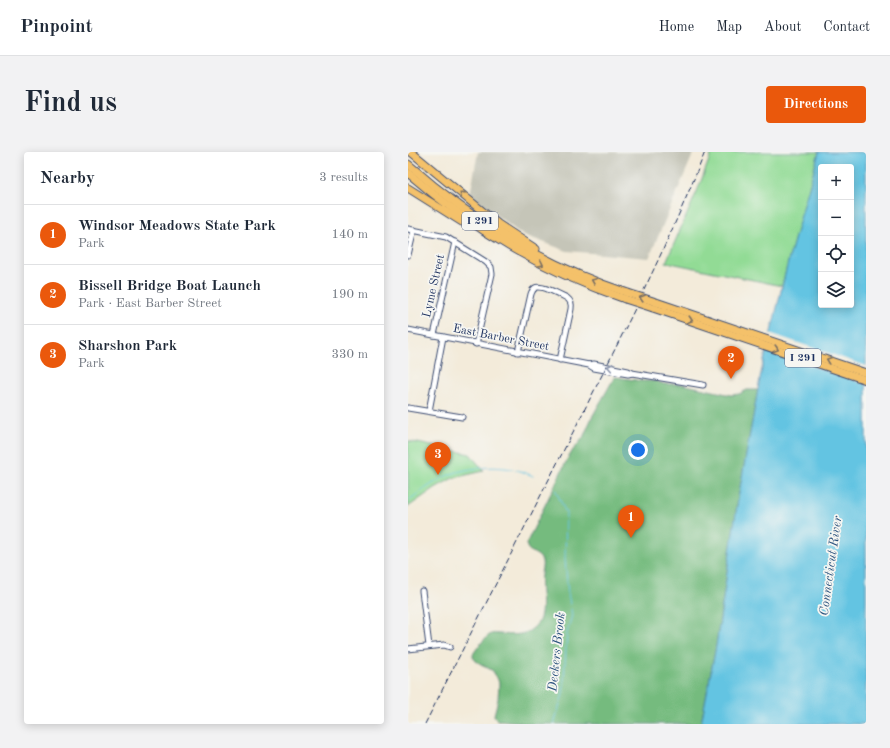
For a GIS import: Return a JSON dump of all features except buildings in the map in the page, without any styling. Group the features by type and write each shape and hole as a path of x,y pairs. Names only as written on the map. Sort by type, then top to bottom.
{"highway":[{"path":"411,152 498,224 561,266"},
{"name":"I 291","path":"408,164 442,194 479,220 524,248 627,296"},
{"name":"I 291","path":"408,173 452,209 480,229 534,261 560,273 593,287 627,296 866,373"},
{"path":"408,188 484,236 507,246"},
{"name":"I 291","path":"740,333 866,380"}],"street":[{"path":"408,255 411,229 446,237 491,266 492,274 476,344"},
{"name":"Lyme Street","path":"434,335 455,242"},
{"path":"518,352 531,294 537,287 542,287 564,296 572,304 560,360"},
{"name":"East Barber Street","path":"408,330 589,365 594,368 703,385"},
{"path":"429,411 442,337"},
{"path":"408,408 462,417"},
{"path":"422,591 429,646"},
{"path":"408,649 444,645 450,647"}],"shaded area":[{"path":"478,152 694,152 649,258 567,251 521,234 470,195"}],"green space":[{"path":"712,152 819,152 782,286 666,262 698,189"},
{"path":"616,377 642,381 656,381 664,384 682,384 731,395 739,394 747,390 758,390 738,499 716,646 701,724 525,724 497,720 494,715 498,699 498,680 493,671 476,661 473,654 483,641 491,634 522,634 530,631 539,621 542,607 542,563 539,557 529,550 527,542 567,460 583,438 592,417 614,378"},
{"path":"408,441 470,454 484,471 453,478 435,488 408,507"}],"water":[{"name":"Connecticut River","path":"819,152 866,152 866,724 701,724 716,646 738,499 761,373 789,258"}],"pier":[{"path":"769,333 866,366 866,384 765,350"}],"waterway":[{"name":"Deckers Brook","path":"408,501 442,478 458,472 476,468 504,468 517,470 533,476"},
{"name":"Deckers Brook","path":"554,724 563,694 567,633 572,615 565,560 566,513 555,489"}],"railway":[{"path":"425,724 624,332 658,261 705,152"}],"place":[{"name":"Bissell Bridge Boat Launch","path":"731,379"},
{"name":"Sharshon Park","path":"438,475"},
{"name":"Windsor Meadows State Park","path":"631,538"}]}
